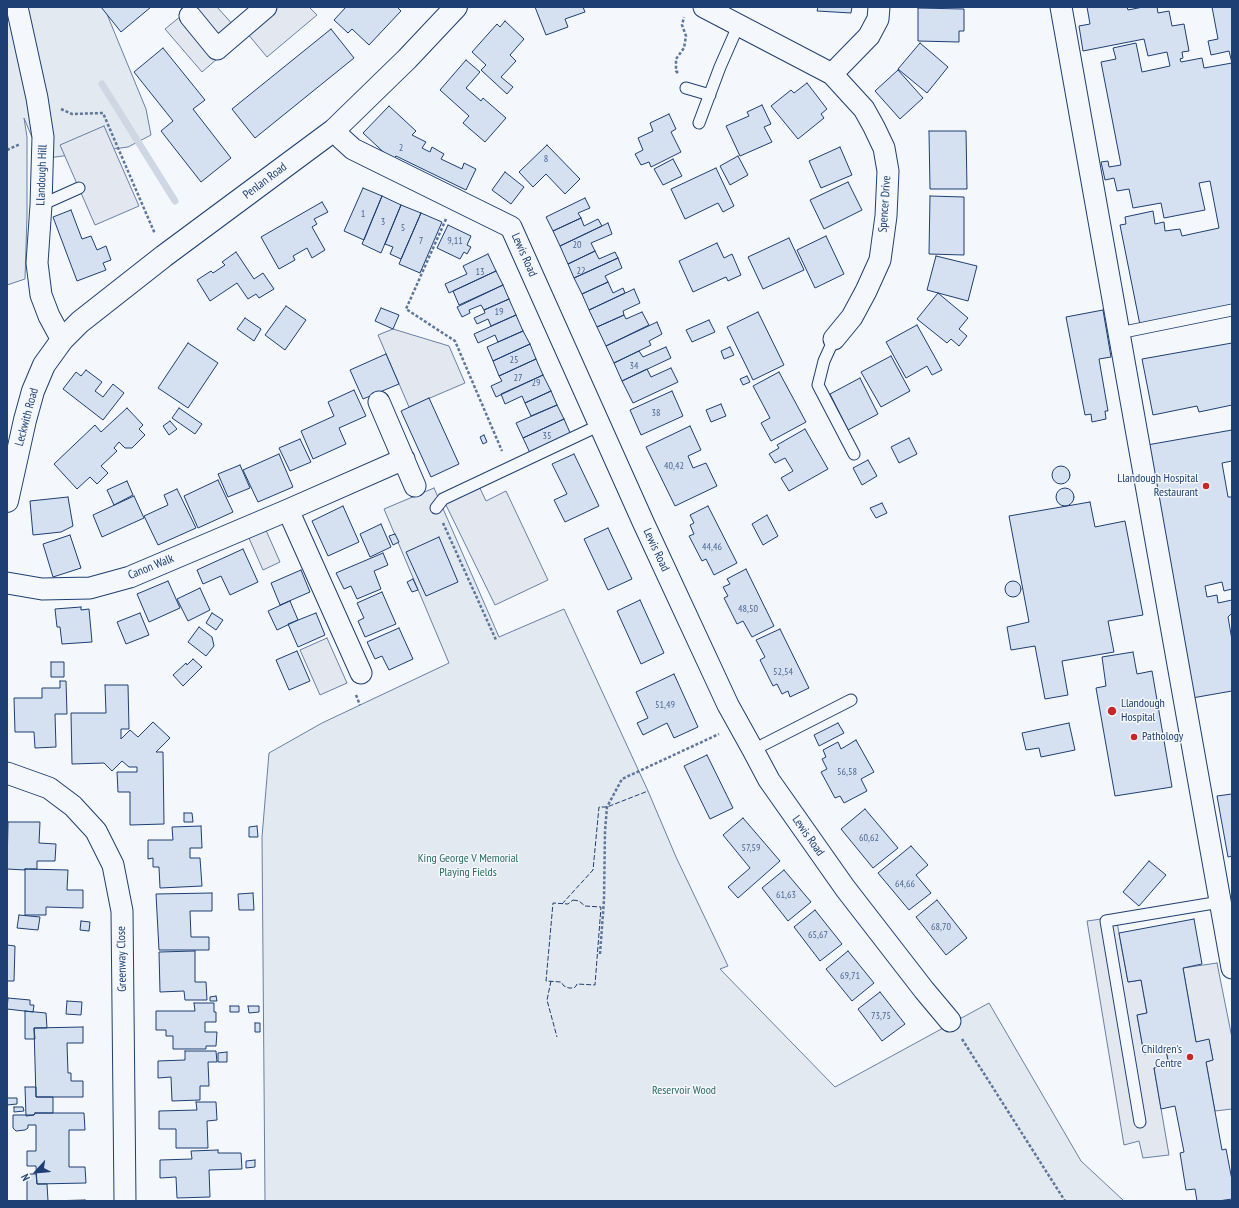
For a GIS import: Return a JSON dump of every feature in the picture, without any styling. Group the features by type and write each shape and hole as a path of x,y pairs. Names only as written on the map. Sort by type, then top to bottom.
{"main road":[{"name":"Penlan Road","path":"62,340 80,322 164,256 334,130 407,59 456,7"},
{"name":"Leckwith Road","path":"7,499 33,391 44,366 62,340"}],"street":[{"name":"Llandough Hill","path":"17,7 37,98 43,137 41,206 37,263 41,295 49,316 62,340"},
{"path":"190,16 217,49 266,7"},
{"name":"Spencer Drive","path":"704,7 832,74 864,109 884,148 888,171 886,216 880,260 852,317 834,338"},
{"path":"832,74 869,36 878,19 879,7"},
{"path":"1061,7 1120,333 1137,442 1232,968"},
{"name":"Lewis Road","path":"334,130 342,140 353,149 512,227 600,426 716,680 769,780 844,888 950,1021"},
{"path":"380,402 415,486"},
{"name":"Canon Walk","path":"7,583 42,589 90,588 130,577 404,459"},
{"path":"288,510 361,673"},
{"name":"Greenway Close","path":"7,773 49,788 74,806 96,831 113,865 122,911 125,1201"}],"lane":[{"path":"699,123 720,67 738,26"},
{"path":"686,88 710,95"},
{"path":"41,206 79,188"},
{"path":"1120,333 1232,310"},
{"path":"834,338 824,361 818,385 854,454"},
{"path":"436,508 443,499 600,426"},
{"path":"753,750 851,700"},
{"path":"1140,1122 1106,921 1220,902"}],"path":[{"path":"679,75 676,71 676,59 684,48 686,36 682,25 684,15"},
{"path":"84,114 103,113 157,240"},
{"path":"455,199 406,309 455,341 509,468"},
{"path":"436,508 496,640"},
{"path":"600,954 604,900 607,807 622,779 739,724"},
{"path":"950,1021 1065,1201"}],"green space":[{"path":"7,7 104,7 146,109 151,135 128,147 41,159 24,118 27,137 25,279 7,285"},
{"name":"King George V Memorial Playing Fields","path":"434,488 499,637 564,609 648,791 676,857 728,966 720,969 835,1087 989,1003 1081,1161 1124,1201 265,1201 262,837 269,753 322,723 449,663 384,509"}],"shaded area":[{"path":"192,7 217,7 235,27 255,7 309,7 317,15 267,57 247,33 202,72 165,29"},
{"path":"104,126 139,206 95,225 60,145"},
{"path":"393,329 449,346 465,383 409,407 378,335"},
{"path":"477,482 486,501 506,491 548,580 495,605 443,499"},
{"path":"265,528 280,562 263,570 248,536"},
{"path":"327,638 347,683 320,695 300,650"},
{"path":"1116,917 1128,982 1141,980 1147,1013 1137,1015 1144,1054 1166,1050 1169,1065 1154,1068 1169,1155 1143,1158 1139,1141 1124,1145 1087,921"},
{"path":"1217,963 1232,1038 1232,1109 1215,1111 1206,1062 1213,1060 1209,1040 1196,1042 1183,968"}],"building":[{"path":"101,7 151,7 121,32"},
{"path":"346,7 397,7 401,11 369,45 352,29 348,33 334,20"},
{"path":"535,7 583,7 585,12 565,19 568,27 546,35"},
{"path":"818,7 852,7 851,13 817,11"},
{"path":"1087,7 1127,7 1128,10 1143,7 1157,7 1158,13 1169,11 1172,26 1184,24 1189,51 1182,52 1183,58 1180,59 1181,62 1202,58 1204,68 1232,63 1232,306 1140,325 1120,225 1126,224 1125,217 1153,211 1155,224 1164,222 1165,231 1180,229 1182,236 1219,228 1210,181 1199,183 1205,210 1164,218 1161,203 1133,208 1129,189 1117,191 1114,178 1105,180 1101,162 1108,161 1109,167 1121,165 1101,62 1116,59 1113,48 1136,43 1142,72 1170,66 1167,52 1148,56 1144,39 1083,51 1079,26 1090,24"},
{"path":"1212,7 1232,7 1232,63 1229,51 1211,55 1208,41 1218,39"},
{"path":"918,8 964,9 964,31 959,31 959,42 918,41"},
{"path":"505,21 524,39 510,55 516,61 501,77 513,87 507,94 481,70 486,65 472,52 497,24 500,27"},
{"path":"331,29 354,58 255,138 232,109"},
{"path":"920,43 948,67 927,93 898,69"},
{"path":"163,48 205,100 193,109 231,158 201,182 161,131 173,121 134,72"},
{"path":"466,60 480,72 466,88 481,101 483,98 506,118 485,142 463,123 469,116 440,90"},
{"path":"898,70 923,98 900,119 875,91"},
{"path":"807,83 827,109 821,114 824,118 798,139 771,106 791,90 794,93"},
{"path":"762,105 771,124 764,127 772,142 740,156 726,126 749,116 747,112"},
{"path":"389,106 416,131 412,135 426,142 422,148 430,152 432,147 444,154 441,159 462,169 464,163 476,169 466,190 396,156 392,160 363,133"},
{"path":"669,114 676,129 671,132 681,152 651,167 649,162 641,165 635,154 643,150 638,138 653,131 650,123"},
{"path":"929,131 966,131 967,189 930,189"},
{"path":"547,145 580,179 565,194 546,174 533,187 519,172"},
{"path":"840,147 852,175 821,188 809,161"},
{"path":"738,156 748,175 730,185 720,166"},
{"path":"673,159 682,176 663,185 654,169"},
{"path":"716,168 734,206 723,212 718,203 685,219 671,189"},
{"path":"505,172 524,187 511,204 492,190"},
{"path":"848,182 862,210 824,229 810,200"},
{"path":"363,188 382,196 364,240 344,231"},
{"path":"382,196 401,205 381,253 362,244"},
{"path":"930,196 964,197 964,255 929,254"},
{"path":"585,198 590,208 578,213 581,218 553,231 546,217"},
{"path":"322,202 328,212 314,219 317,224 312,227 325,250 312,258 307,248 293,256 295,260 279,269 261,237"},
{"path":"401,205 421,213 401,259 390,254 393,247 385,244"},
{"path":"71,210 82,239 91,236 97,250 106,246 111,260 103,263 106,270 77,281 53,217"},
{"path":"421,213 442,222 420,273 399,264"},
{"path":"581,218 584,226 598,219 602,226 560,246 553,231"},
{"path":"608,223 612,234 591,243 595,251 568,264 560,246"},
{"path":"448,225 471,236 467,245 471,247 467,254 464,252 460,259 437,248"},
{"path":"826,236 844,274 815,288 797,250"},
{"path":"789,238 804,270 763,289 748,257"},
{"path":"717,243 724,258 732,254 741,275 728,281 726,277 693,292 679,261"},
{"path":"595,251 599,259 615,252 618,258 574,278 568,264"},
{"path":"236,252 254,279 263,273 274,289 259,298 256,294 248,299 237,283 210,301 197,280 211,271 213,273 225,265 222,262"},
{"path":"488,254 496,271 449,293 445,284 467,274 463,266"},
{"path":"936,256 977,266 968,301 927,290"},
{"path":"618,258 622,268 605,276 608,282 582,294 574,278"},
{"path":"496,271 503,285 459,305 453,291"},
{"path":"608,282 613,293 623,288 625,293 589,310 582,294"},
{"path":"503,285 509,299 484,310 481,305 469,310 470,313 462,317 457,307"},
{"path":"634,289 640,303 623,311 624,315 597,327 589,310"},
{"path":"938,293 968,318 959,329 967,336 959,346 951,339 947,343 917,319"},
{"path":"509,299 516,315 491,326 488,319 477,324 474,318 485,313 484,310"},
{"path":"286,306 306,320 285,350 265,335"},
{"path":"381,308 399,315 393,329 375,321"},
{"path":"1103,310 1111,357 1099,359 1108,411 1105,411 1106,419 1092,422 1091,414 1085,415 1066,317"},
{"path":"642,312 649,325 606,346 597,327 624,315 626,319"},
{"path":"758,312 784,365 753,380 727,327"},
{"path":"516,315 523,331 498,342 495,335 478,343 474,334"},
{"path":"245,318 261,329 254,341 237,329"},
{"path":"709,320 715,332 692,342 686,330"},
{"path":"657,322 662,334 649,341 651,345 614,363 606,346"},
{"path":"917,325 942,370 932,375 927,366 906,378 886,342"},
{"path":"523,331 530,344 493,361 487,347"},
{"path":"188,343 218,363 188,408 158,388"},
{"path":"1232,343 1232,405 1199,412 1197,406 1153,415 1142,359"},
{"path":"530,344 536,359 499,376 493,361"},
{"path":"666,347 671,358 622,381 614,363 639,351 643,357"},
{"path":"730,347 734,355 724,359 721,351"},
{"path":"386,354 399,384 363,399 350,370"},
{"path":"891,356 910,391 881,407 861,372"},
{"path":"536,359 543,375 496,397 491,386 502,381 499,376"},
{"path":"671,368 678,382 633,403 622,381 647,369 651,377"},
{"path":"86,370 102,382 95,391 103,397 113,384 124,393 103,420 63,389 76,372 81,376"},
{"path":"779,372 806,422 771,441 761,423 770,418 753,386"},
{"path":"543,375 551,391 525,403 522,396 505,404 501,394"},
{"path":"747,376 750,382 743,385 740,379"},
{"path":"860,378 878,414 848,430 830,394"},
{"path":"354,390 366,416 339,428 346,444 313,459 301,431 334,416 328,402"},
{"path":"551,391 557,405 531,416 525,403"},
{"path":"672,391 683,416 641,435 630,410"},
{"path":"429,398 459,464 431,477 401,411"},
{"path":"721,404 726,416 711,422 706,410"},
{"path":"557,405 564,419 523,438 516,423"},
{"path":"127,408 143,425 139,429 145,435 132,448 125,448 119,442 114,448 117,451 101,466 108,473 97,484 90,477 77,489 54,464 95,425 101,432"},
{"path":"179,408 202,424 195,434 172,418"},
{"path":"564,419 571,435 530,453 523,438"},
{"path":"170,421 177,429 169,435 163,426"},
{"path":"690,426 701,450 688,456 693,468 706,463 717,486 675,506 646,447"},
{"path":"805,429 828,469 789,491 781,478 793,471 785,458 775,463 769,454 779,448 777,445"},
{"path":"1232,430 1232,461 1222,463 1228,497 1232,497 1232,589 1224,591 1222,582 1205,586 1207,597 1217,595 1218,603 1232,600 1232,613 1228,617 1232,640 1232,691 1192,698 1147,445"},
{"path":"484,435 487,442 483,444 480,437"},
{"path":"909,438 917,454 899,463 891,447"},
{"path":"300,439 311,462 290,471 279,448"},
{"path":"279,454 293,487 258,502 243,470"},
{"path":"574,454 599,506 565,522 554,500 567,494 552,464"},
{"path":"868,460 877,476 862,485 853,468"},
{"path":"240,465 250,488 228,497 218,474"},
{"path":"1061,466 1067,469 1070,475 1067,481 1061,484 1055,481 1052,475 1055,469"},
{"path":"218,480 233,512 198,528 184,496"},
{"path":"127,481 133,495 114,505 107,490"},
{"path":"1065,488 1071,491 1074,497 1071,503 1065,506 1059,503 1056,497 1059,491"},
{"path":"177,489 196,528 158,545 144,516 168,505 164,495"},
{"path":"134,496 144,518 102,537 93,515"},
{"path":"68,497 73,526 61,532 33,535 30,501"},
{"path":"1090,502 1095,527 1125,521 1143,615 1108,621 1114,652 1062,661 1068,695 1045,699 1035,646 1011,650 1007,627 1029,622 1009,516"},
{"path":"882,503 887,513 876,518 870,508"},
{"path":"343,506 359,542 328,556 312,521"},
{"path":"708,506 737,563 714,575 706,559 702,561 689,536 694,534 690,525 694,523 690,515"},
{"path":"767,515 778,536 763,545 752,524"},
{"path":"381,524 391,547 370,557 360,534"},
{"path":"608,528 632,579 608,590 584,539"},
{"path":"395,534 399,542 393,545 389,536"},
{"path":"70,535 81,568 53,577 43,544"},
{"path":"439,537 458,582 426,596 406,552"},
{"path":"243,549 258,582 230,595 221,576 203,584 197,570"},
{"path":"383,553 388,565 374,571 381,589 357,599 351,586 344,589 336,573"},
{"path":"746,569 774,626 752,637 743,621 737,624 724,598 728,596 723,587 730,584 727,579"},
{"path":"301,570 310,592 280,605 271,583"},
{"path":"413,579 418,590 412,592 407,582"},
{"path":"168,581 180,608 149,622 137,594"},
{"path":"1013,581 1020,586 1021,589 1016,596 1013,597 1006,592 1005,589 1010,582"},
{"path":"200,588 210,610 188,621 177,599"},
{"path":"382,592 396,624 365,637 358,621 364,618 357,603"},
{"path":"640,600 664,653 641,664 617,611"},
{"path":"290,601 298,620 277,630 268,611"},
{"path":"81,607 81,610 89,609 92,642 62,644 60,627 57,627 55,609"},
{"path":"140,613 149,635 126,644 117,622"},
{"path":"212,613 223,620 216,630 206,623"},
{"path":"316,613 325,635 298,647 288,624"},
{"path":"199,627 212,637 214,646 206,656 188,642"},
{"path":"399,628 413,659 389,670 382,656 375,659 367,642"},
{"path":"780,629 809,688 790,697 788,691 782,694 777,684 773,686 760,660 765,657 756,640"},
{"path":"297,651 310,681 289,690 276,660"},
{"name":"Pathology","path":"1133,652 1137,674 1152,671 1172,787 1115,796 1096,688 1106,686 1102,657"},
{"path":"193,659 202,667 183,686 173,675 186,663 187,665"},
{"path":"51,662 64,662 64,677 51,677"},
{"path":"674,674 698,727 674,738 667,723 643,735 637,723 648,718 636,692"},
{"path":"60,681 66,681 67,714 55,714 56,747 35,748 34,732 15,732 14,698 42,698 42,688 60,688"},
{"path":"105,685 128,685 129,729 121,729 121,739 130,730 138,737 153,722 170,738 156,752 163,752 164,824 130,825 130,792 118,792 117,772 137,772 137,767 129,767 122,761 112,771 104,763 72,764 71,713 106,713"},
{"path":"838,723 844,733 819,746 814,735"},
{"path":"1069,723 1075,750 1041,757 1039,748 1026,750 1022,733"},
{"path":"856,740 874,772 861,779 867,791 844,803 840,796 835,798 821,772 827,769 822,759 826,757 823,750 838,742 841,749"},
{"path":"707,755 733,808 710,819 684,766"},
{"path":"1232,794 1232,856 1228,857 1217,796"},
{"path":"865,809 898,848 873,868 841,829"},
{"path":"184,813 192,813 193,822 184,822"},
{"path":"743,818 780,861 738,898 728,887 750,868 723,835"},
{"path":"8,822 40,822 39,843 56,844 55,861 37,861 37,869 7,869"},
{"path":"201,826 202,848 190,848 190,858 200,858 202,886 160,888 159,867 153,867 153,858 148,859 148,840 173,840 172,827"},
{"path":"257,826 258,837 249,837 249,827"},
{"path":"911,846 928,865 916,875 931,893 909,910 878,873"},
{"path":"1149,861 1166,875 1139,906 1123,892"},
{"path":"25,869 68,870 67,890 83,890 83,908 46,907 46,915 25,915"},
{"path":"784,870 811,902 788,921 762,888"},
{"path":"212,893 212,911 190,911 191,937 209,937 209,950 159,950 156,894"},
{"path":"253,893 254,910 239,910 238,894"},
{"path":"937,900 967,938 946,955 916,917"},
{"path":"815,910 842,944 820,961 794,927"},
{"path":"19,915 40,917 38,930 17,928"},
{"name":"Children's Centre","path":"1194,919 1202,964 1183,968 1196,1042 1209,1039 1213,1060 1206,1062 1222,1150 1226,1149 1232,1180 1232,1199 1218,1201 1197,1201 1195,1189 1186,1190 1180,1153 1184,1152 1175,1106 1161,1109 1154,1068 1169,1065 1166,1050 1144,1054 1137,1015 1147,1013 1141,980 1128,982 1119,933"},
{"path":"81,921 90,922 89,931 80,930"},
{"path":"7,945 15,946 14,981 7,981"},
{"path":"195,951 195,982 206,982 207,1000 185,1000 184,991 160,992 159,952"},
{"path":"848,951 874,983 852,1001 826,969"},
{"path":"880,992 905,1024 882,1041 858,1009"},
{"path":"216,996 217,1001 210,1001 210,997"},
{"path":"8,998 30,1000 30,1005 34,1005 33,1012 7,1009"},
{"path":"67,1001 82,1002 81,1015 66,1014"},
{"path":"194,1003 214,1003 216,1022 205,1022 205,1032 217,1032 216,1046 206,1046 206,1049 173,1049 173,1036 166,1036 166,1030 156,1030 156,1011 195,1011"},
{"path":"230,1006 239,1006 239,1012 230,1012"},
{"path":"248,1006 259,1006 259,1012 249,1013"},
{"path":"25,1011 46,1013 47,1028 34,1028 35,1039 25,1039"},
{"path":"255,1023 260,1023 260,1032 255,1032"},
{"path":"83,1027 83,1043 67,1043 68,1073 71,1073 71,1081 83,1081 83,1097 36,1097 34,1028"},
{"path":"185,1051 216,1051 217,1062 208,1062 209,1086 200,1086 200,1100 172,1101 171,1077 158,1078 158,1061 185,1060"},
{"path":"227,1052 227,1062 218,1062 218,1053"},
{"path":"25,1087 36,1087 36,1097 53,1097 53,1113 35,1113 34,1115 26,1116"},
{"path":"7,1098 17,1098 17,1104 7,1105"},
{"path":"196,1102 216,1102 217,1120 207,1121 208,1148 176,1148 176,1129 159,1129 159,1111 197,1110"},
{"path":"14,1107 23,1107 24,1111 14,1112"},
{"path":"35,1113 84,1113 85,1130 69,1130 69,1167 85,1167 86,1183 37,1184 36,1166 27,1166 27,1151 36,1151 36,1125 28,1125 28,1128 25,1130 16,1131 13,1128 13,1115 34,1115"},
{"path":"218,1150 218,1153 241,1153 242,1169 209,1170 210,1197 177,1198 176,1177 160,1178 160,1160 192,1159 191,1151"},
{"path":"255,1160 255,1167 246,1168 246,1161"},
{"path":"27,1174 36,1174 37,1184 47,1184 48,1201 27,1201"},
{"path":"85,1200 85,1201 48,1201"}],"waterway":[{"path":"102,84 175,201"}],"fence":[{"path":"562,904 593,870 599,807 607,807 648,791"},
{"path":"573,900 579,901 585,906 601,907 595,985 577,984 574,988 569,988 564,986 561,982 546,981 553,903 568,904 573,900"},
{"path":"551,981 547,1000 557,1037"}],"place":[{"name":"Llandough Hospital Restaurant","path":"1206,486"},
{"name":"Llandough Hospital","path":"1112,711"},
{"name":"Pathology","path":"1134,737"},
{"name":"Children's Centre","path":"1190,1057"}],"park label":[{"name":"Reservoir Wood","path":"684,1091"}]}
